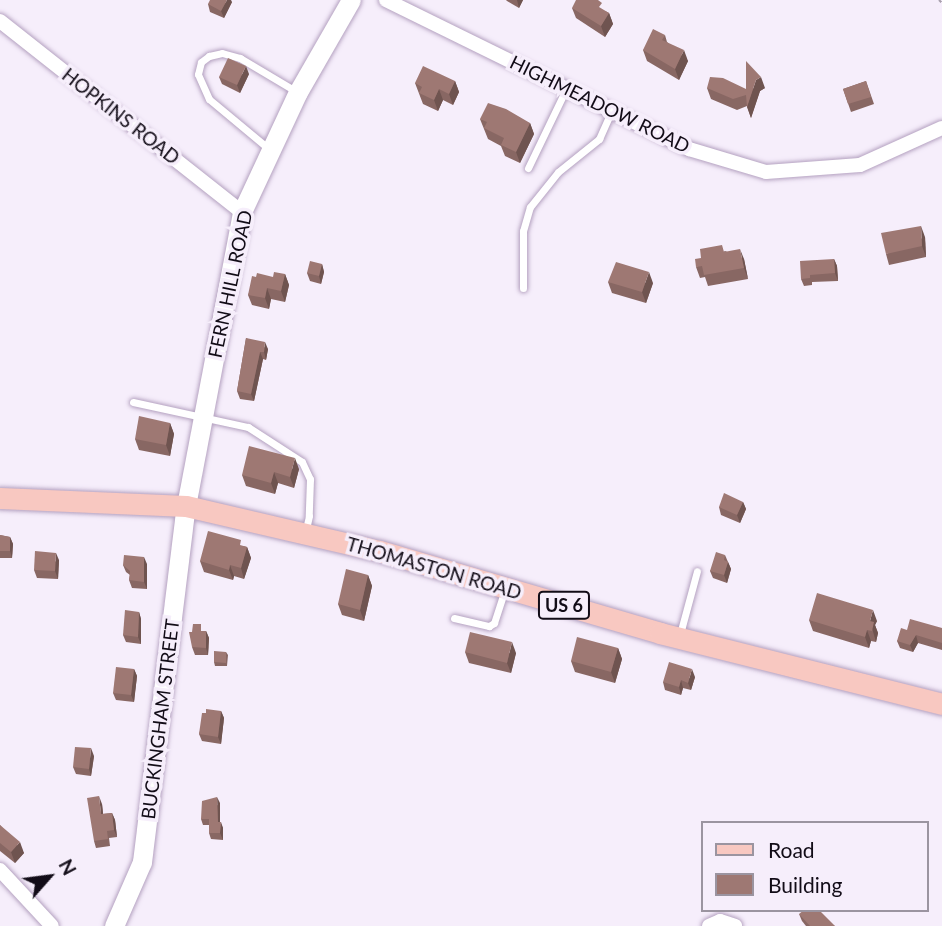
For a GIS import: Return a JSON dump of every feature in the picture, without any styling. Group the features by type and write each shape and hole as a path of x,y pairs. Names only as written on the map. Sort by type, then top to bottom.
{"main road":[{"name":"THOMASTON ROAD","path":"0,498 186,506 380,551 679,638 942,704"}],"street":[{"name":"FERN HILL ROAD","path":"186,506 242,212 298,92 351,0"},
{"name":"HIGHMEADOW ROAD","path":"386,0 689,149 766,172 860,165 942,128"},
{"name":"HOPKINS ROAD","path":"0,21 242,212"},
{"name":"BUCKINGHAM STREET","path":"114,926 142,862 186,506"},
{"path":"0,870 52,926"},
{"path":"709,926 720,922 735,926"}],"lane":[{"path":"270,151 209,99 198,74 201,62 209,56 222,53 240,58 298,92"},
{"path":"528,168 566,89"},
{"path":"523,288 523,230 530,206 558,172 599,139 611,111"},
{"path":"133,402 248,427 302,462 310,479 309,516 304,534"},
{"path":"679,638 697,571"},
{"path":"454,618 485,625 494,622 505,588"}],"building":[{"path":"210,0 227,0 221,11 208,4"},
{"path":"576,0 598,0 602,3 599,7 609,13 601,26 572,8"},
{"path":"653,29 665,35 662,40 684,50 675,69 643,50"},
{"path":"228,58 246,66 237,85 219,77"},
{"path":"746,61 761,77 756,80 747,107 746,95 733,99 707,88 710,77 723,78 746,89"},
{"path":"423,66 455,81 449,94 439,89 434,100 419,93 422,87 415,83"},
{"path":"866,81 871,97 848,104 843,89"},
{"path":"488,103 506,109 530,123 516,152 501,145 504,138 484,128 487,122 480,119"},
{"path":"921,226 922,246 886,254 881,233"},
{"path":"722,245 724,252 740,249 744,268 704,275 702,266 696,267 695,259 701,258 700,249"},
{"path":"834,259 835,273 810,275 810,278 801,279 800,261"},
{"path":"310,261 322,264 319,276 307,273"},
{"path":"616,262 649,272 642,292 608,282"},
{"path":"274,272 285,274 281,291 267,288 265,298 248,295 252,276 256,277 257,273 273,277"},
{"path":"246,338 265,342 264,352 260,352 251,394 237,391"},
{"path":"139,416 170,423 166,445 135,439"},
{"path":"249,446 295,458 290,477 274,472 271,483 242,475"},
{"path":"724,493 743,502 737,515 719,507"},
{"path":"208,531 241,540 240,545 247,547 241,568 230,565 229,570 200,561"},
{"path":"0,535 10,537 10,551 0,551"},
{"path":"35,551 56,553 55,571 34,570"},
{"path":"716,552 725,555 724,560 728,562 724,575 710,571"},
{"path":"124,555 144,557 144,582 129,580 130,571 123,565"},
{"path":"346,569 368,575 360,610 338,604"},
{"path":"817,593 873,610 870,621 874,622 872,631 867,630 865,637 809,620"},
{"path":"125,610 139,612 138,637 123,635"},
{"path":"910,619 942,628 942,643 916,635 910,645 897,641 901,628 907,630"},
{"path":"193,624 201,624 201,631 206,631 206,648 192,647 189,632 192,632"},
{"path":"470,632 512,642 507,663 465,652"},
{"path":"577,637 618,648 611,672 571,661"},
{"path":"214,651 226,652 226,663 214,662"},
{"path":"669,662 692,669 688,683 681,680 679,687 663,682"},
{"path":"116,667 134,669 131,695 113,693"},
{"path":"206,709 221,711 218,737 199,734 202,713 206,713"},
{"path":"75,747 91,748 89,769 73,767"},
{"path":"99,796 101,814 112,813 114,830 107,831 108,839 94,841 87,798"},
{"path":"217,797 220,833 209,833 209,819 201,819 202,801"},
{"path":"0,825 20,842 11,852 0,843"},
{"path":"821,912 835,926 810,926 799,914"}]}
